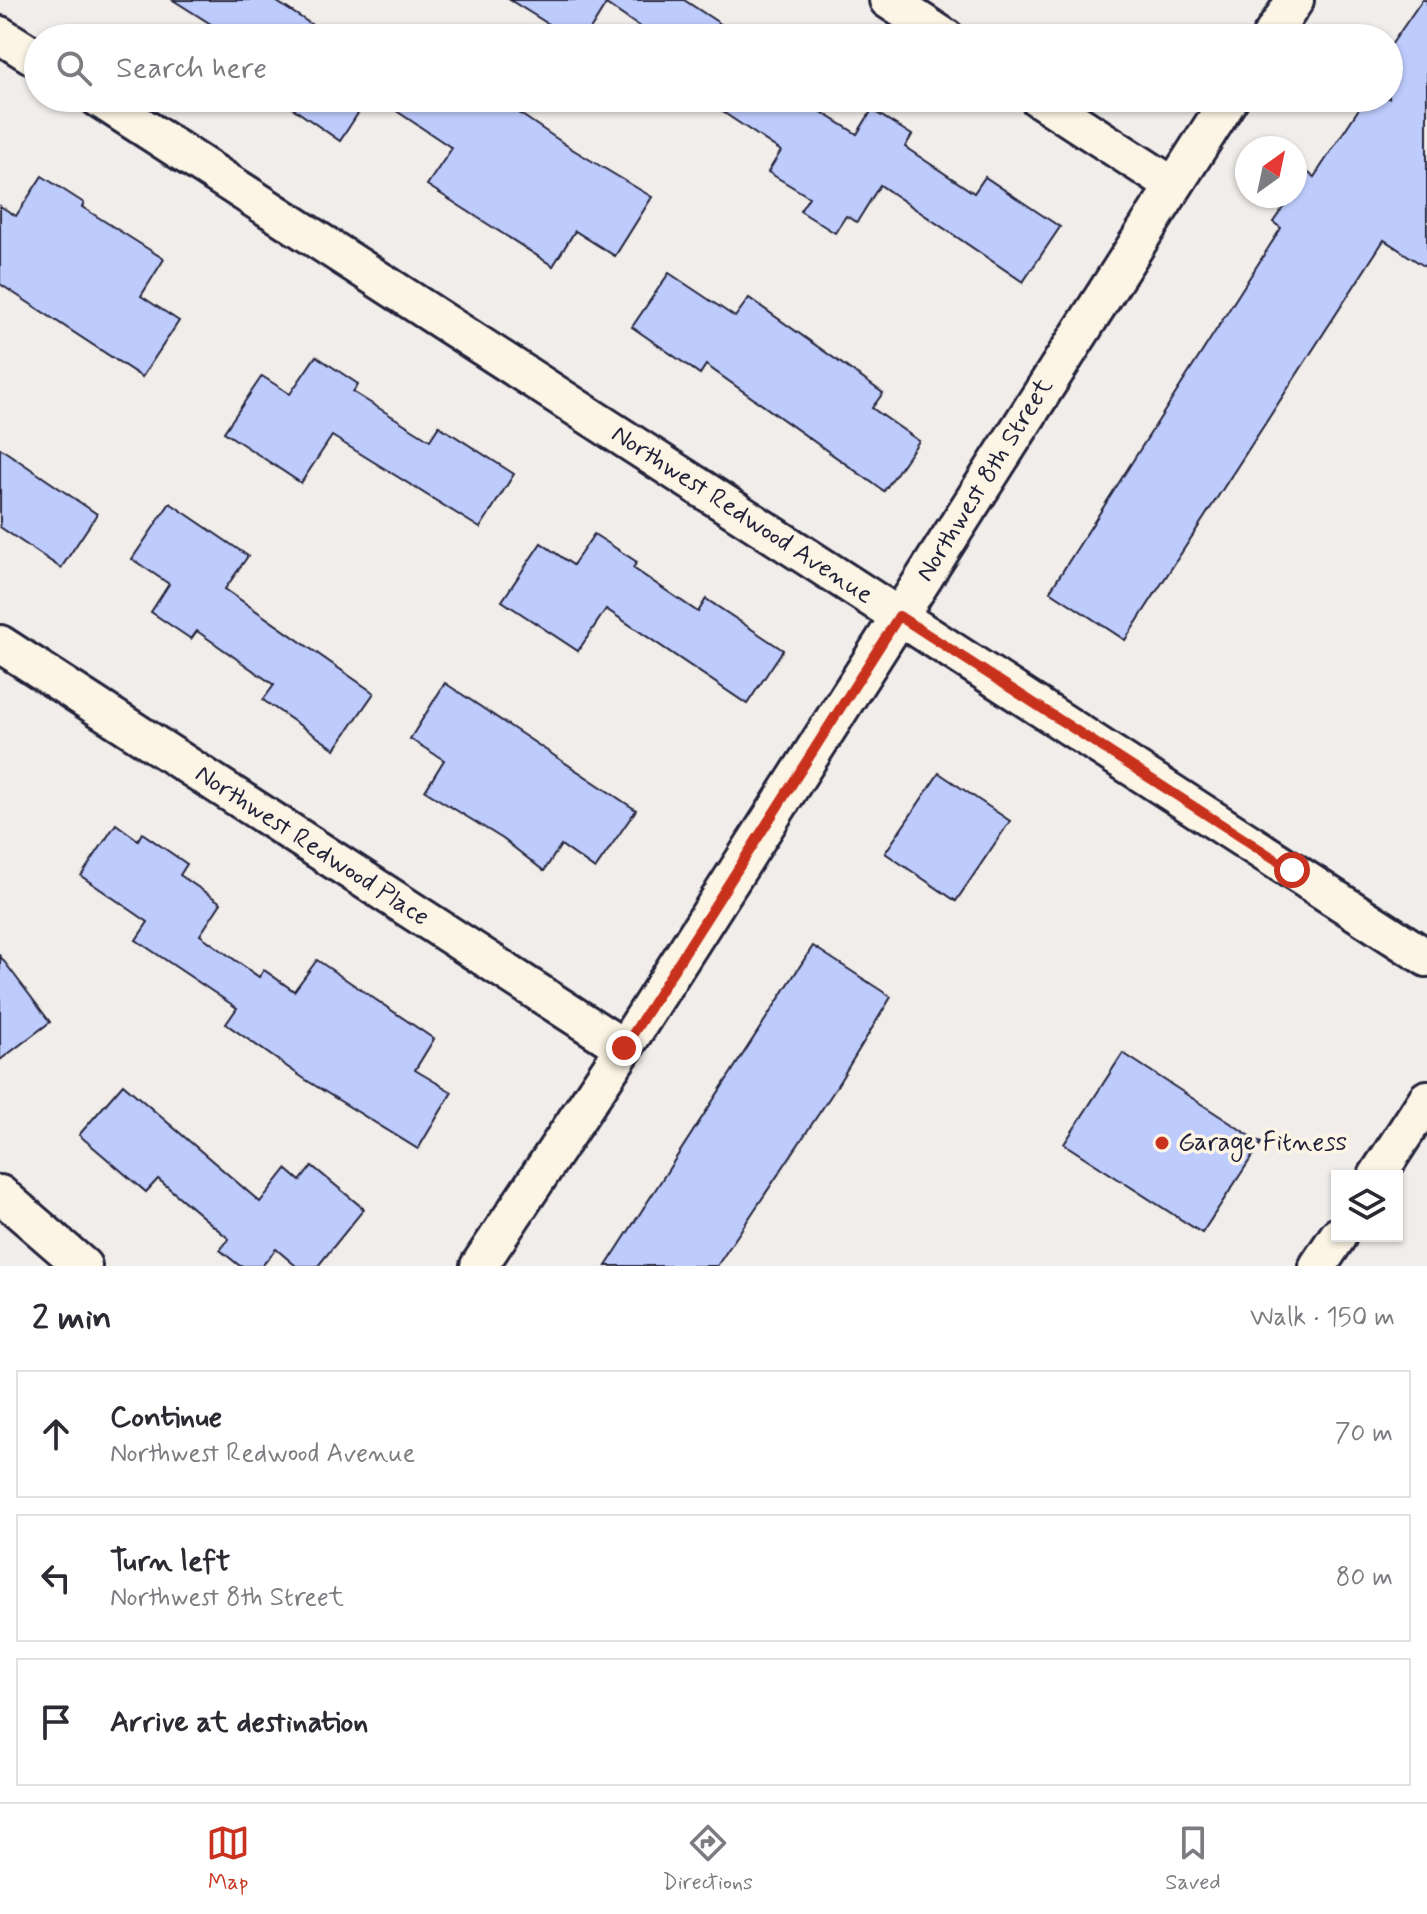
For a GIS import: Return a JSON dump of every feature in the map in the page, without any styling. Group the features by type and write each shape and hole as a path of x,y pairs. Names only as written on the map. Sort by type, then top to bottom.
{"street":[{"path":"888,0 925,24"},
{"path":"1279,24 1295,0"},
{"path":"0,35 24,50"},
{"name":"Northwest Redwood Avenue","path":"120,112 1427,958"},
{"path":"1060,112 1172,185"},
{"name":"Northwest 8th Street","path":"479,1266 624,1048 1221,112"},
{"name":"Northwest Redwood Place","path":"0,644 624,1048"},
{"path":"1381,1170 1427,1099"},
{"path":"0,1194 83,1266"},
{"path":"1318,1266 1334,1242"}],"building":[{"path":"173,0 274,0 311,24 211,24"},
{"path":"510,0 684,0 721,24 635,24 606,4 594,24 549,24"},
{"path":"1422,0 1427,0 1427,268 1384,240 1125,640 1050,591 1281,228 1273,222 1283,208 1307,208 1307,172 1314,177 1357,112 1403,112 1403,28"},
{"path":"298,112 359,112 340,141"},
{"path":"398,112 518,112 652,197 615,256 575,231 553,266 427,185 452,148"},
{"path":"723,112 822,112 857,134 871,112 875,112 912,135 905,147 974,193 985,177 1060,227 1023,282 880,185 857,222 846,216 835,233 800,211 809,197 768,172 781,151"},
{"path":"42,176 84,203 82,207 164,259 141,296 179,321 142,377 0,284 0,206 16,216"},
{"path":"669,273 735,317 749,298 883,393 872,408 919,441 884,491 706,365 700,374 632,327"},
{"path":"316,356 358,384 353,392 430,440 439,426 514,474 480,528 332,436 301,483 224,432 262,376 290,394"},
{"path":"0,448 97,514 61,568 0,527"},
{"path":"170,503 248,556 225,589 374,693 335,749 263,700 274,685 197,631 191,639 151,612 169,584 132,559"},
{"path":"594,534 637,562 633,568 698,612 706,599 783,650 747,704 606,609 578,651 502,601 541,543 573,565"},
{"path":"445,683 636,810 595,869 561,845 544,871 503,839 425,791 444,760 410,739"},
{"path":"939,773 1010,821 956,901 885,853"},
{"path":"116,824 138,840 142,833 187,864 180,875 221,903 200,935 259,977 264,970 294,991 317,960 434,1039 415,1070 452,1092 418,1149 306,1080 226,1024 237,1008 136,940 148,922 81,876"},
{"path":"813,946 891,997 832,1094 717,1266 606,1266"},
{"path":"0,956 50,1022 0,1060"},
{"name":"Garage Fitness","path":"1123,1053 1261,1143 1202,1233 1064,1144"},
{"path":"123,1084 260,1202 286,1169 300,1181 312,1166 364,1209 318,1266 296,1266 276,1249 262,1266 240,1266 220,1250 229,1239 158,1179 146,1192 79,1135"}],"place":[{"name":"Garage Fitness","path":"1162,1143"}],"route":[{"path":"624,1048 899,616 1292,870"}]}
